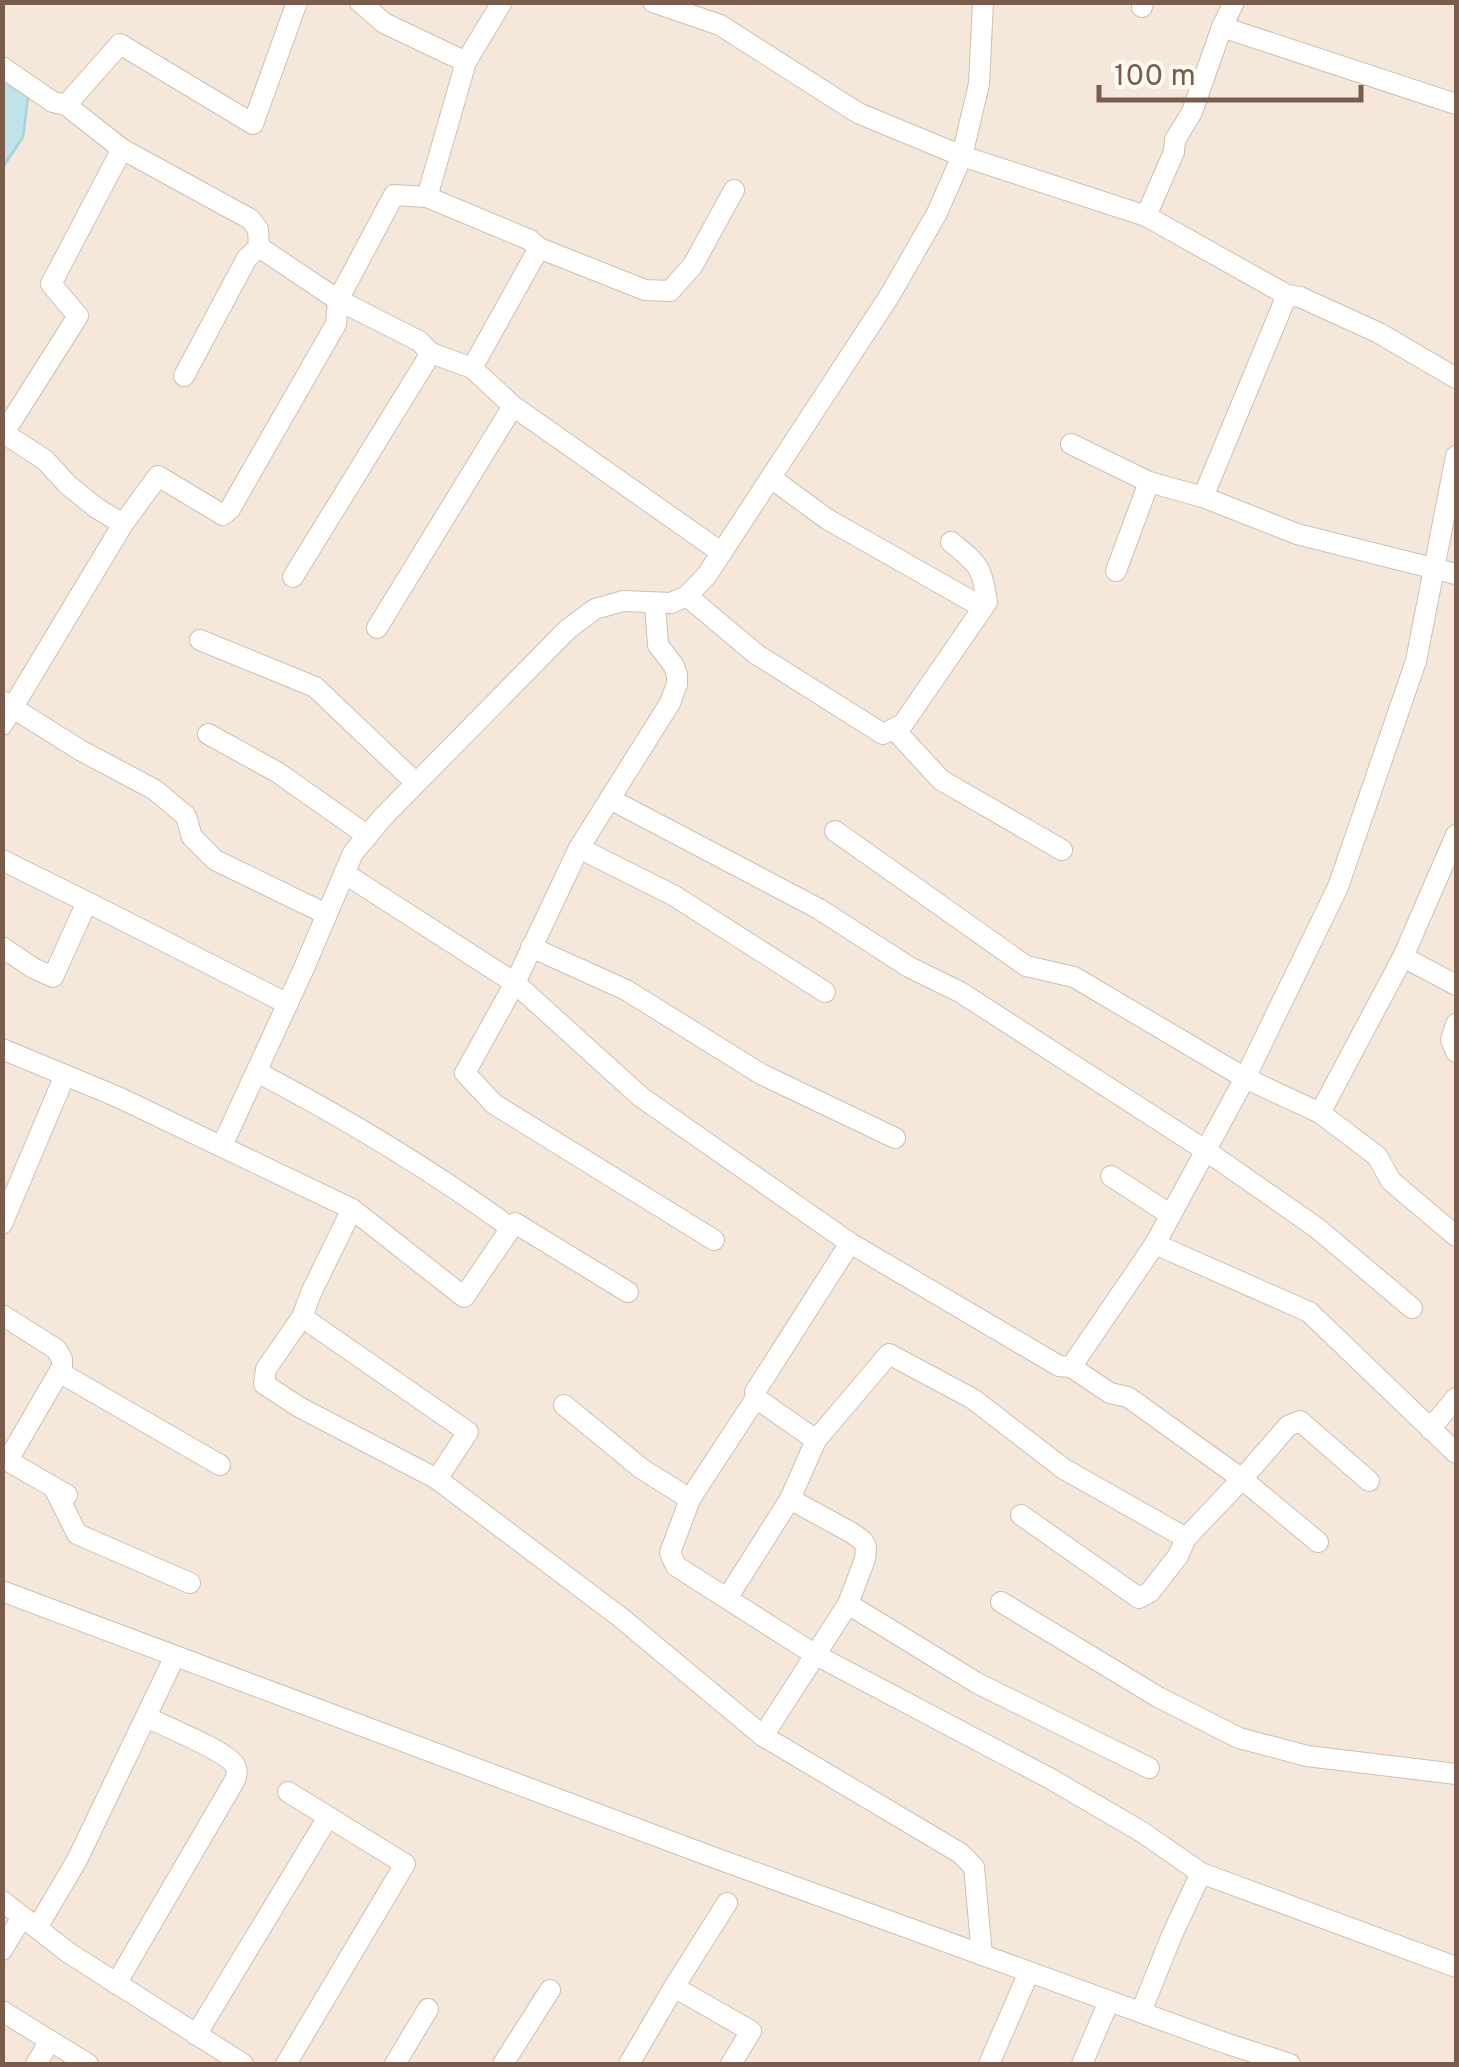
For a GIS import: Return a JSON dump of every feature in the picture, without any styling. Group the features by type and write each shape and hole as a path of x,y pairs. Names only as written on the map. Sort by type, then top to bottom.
{"street":[{"path":"66,105 120,44 254,124 297,2"},
{"path":"360,2 384,22 466,62"},
{"path":"426,197 466,62 502,2"},
{"path":"653,2 720,25 858,112 962,156 1146,216 1287,295 1300,297 1379,333 1456,378"},
{"path":"222,1146 353,853 416,783 568,629 595,609 623,601 672,603 688,596 708,575 890,295 937,213 962,156 979,84 983,2"},
{"path":"1146,216 1234,2"},
{"path":"1222,27 1456,104"},
{"path":"2,67 53,102 66,105 122,148 250,219 258,229 259,247"},
{"path":"122,148 50,284 78,316 3,433 45,460 68,485 124,524"},
{"path":"326,914 215,860 192,837 186,816 155,790 6,711 158,476 223,515 230,509 336,324 338,300 394,195 426,197 646,290 670,291 693,265 734,190"},
{"path":"259,247 338,300 420,341 431,352 472,368 513,406 722,553"},
{"path":"184,376 247,258 259,247"},
{"path":"472,368 539,248"},
{"path":"1202,497 1287,295"},
{"path":"293,577 431,352"},
{"path":"378,628 513,406"},
{"path":"1071,444 1149,482 1202,497 1296,534 1456,574"},
{"path":"1072,1367 1155,1244 1245,1078 1338,887 1416,662 1456,456"},
{"path":"771,478 827,518 982,608"},
{"path":"1116,571 1149,482"},
{"path":"688,596 756,654 882,734 903,724 987,602 984,577 977,564 951,542"},
{"path":"655,603 658,644 674,666 676,684 670,703 579,848 514,983 465,1073 494,1104 714,1240"},
{"path":"200,640 315,687 416,783"},
{"path":"894,729 941,780 1062,850"},
{"path":"208,734 277,772 368,836"},
{"path":"610,799 819,909 908,966 960,992 1205,1150 1316,1228 1412,1308"},
{"path":"835,831 1026,966 1074,977 1245,1078 1320,1113 1377,1156 1392,1181 1456,1236"},
{"path":"1320,1113 1402,957 1456,836"},
{"path":"579,848 673,894 825,992"},
{"path":"2,860 288,1004"},
{"path":"344,872 514,983 641,1097 850,1243 1060,1366 1072,1367 1110,1393 1128,1396 1242,1479 1318,1542"},
{"path":"2,947 53,977 86,902"},
{"path":"531,946 626,990 761,1074 895,1138"},
{"path":"1402,957 1456,984"},
{"path":"1456,1024 1451,1040 1456,1052"},
{"path":"2,1049 352,1208 464,1297 515,1223 628,1292"},
{"path":"257,1072 394,1150 511,1228"},
{"path":"2,1224 65,1075"},
{"path":"1112,1176 1170,1215"},
{"path":"352,1208 302,1318 266,1370 264,1384 299,1408 437,1479 620,1617 763,1736 960,1852 974,1867 982,1955"},
{"path":"850,1243 690,1498 670,1553 676,1566 814,1654 1051,1779 1142,1832 1200,1874 1456,1966"},
{"path":"1155,1244 1310,1312 1456,1454"},
{"path":"2,1316 56,1349 62,1359 59,1372 10,1462 60,1491 77,1534 190,1583"},
{"path":"302,1318 468,1432 437,1479"},
{"path":"728,1598 790,1499 816,1440 889,1354 973,1398 1064,1469 1186,1538"},
{"path":"59,1372 220,1465"},
{"path":"756,1398 816,1440"},
{"path":"1430,1429 1456,1398"},
{"path":"564,1404 642,1468 690,1498"},
{"path":"1021,1514 1138,1598 1150,1592 1178,1556 1186,1538 1288,1426 1300,1421 1369,1482"},
{"path":"763,1736 848,1604 865,1559 866,1547 852,1533 790,1499"},
{"path":"4,1596 1290,2064"},
{"path":"1001,1602 1158,1698 1239,1738 1307,1756 1456,1774"},
{"path":"848,1604 977,1684 1149,1768"},
{"path":"2,1950 30,1922 77,1860 175,1656"},
{"path":"116,1984 235,1780 237,1770 221,1754 146,1717"},
{"path":"286,2064 405,1864 288,1792"},
{"path":"196,2035 328,1816"},
{"path":"1140,2012 1200,1874"},
{"path":"2,1901 116,1984 243,2064"},
{"path":"629,2064 727,1904"},
{"path":"989,2064 1029,1972"},
{"path":"674,1988 751,2032 731,2064"},
{"path":"503,2064 550,1990"},
{"path":"1082,2064 1109,2001"},
{"path":"395,2064 428,2009"},
{"path":"2,2011 88,2064"},
{"path":"36,2064 50,2041"}],"shaded area":[{"path":"3,3 1456,3 1456,2064 3,2064"}],"water":[{"path":"3,74 29,90 23,137 3,167"}]}
